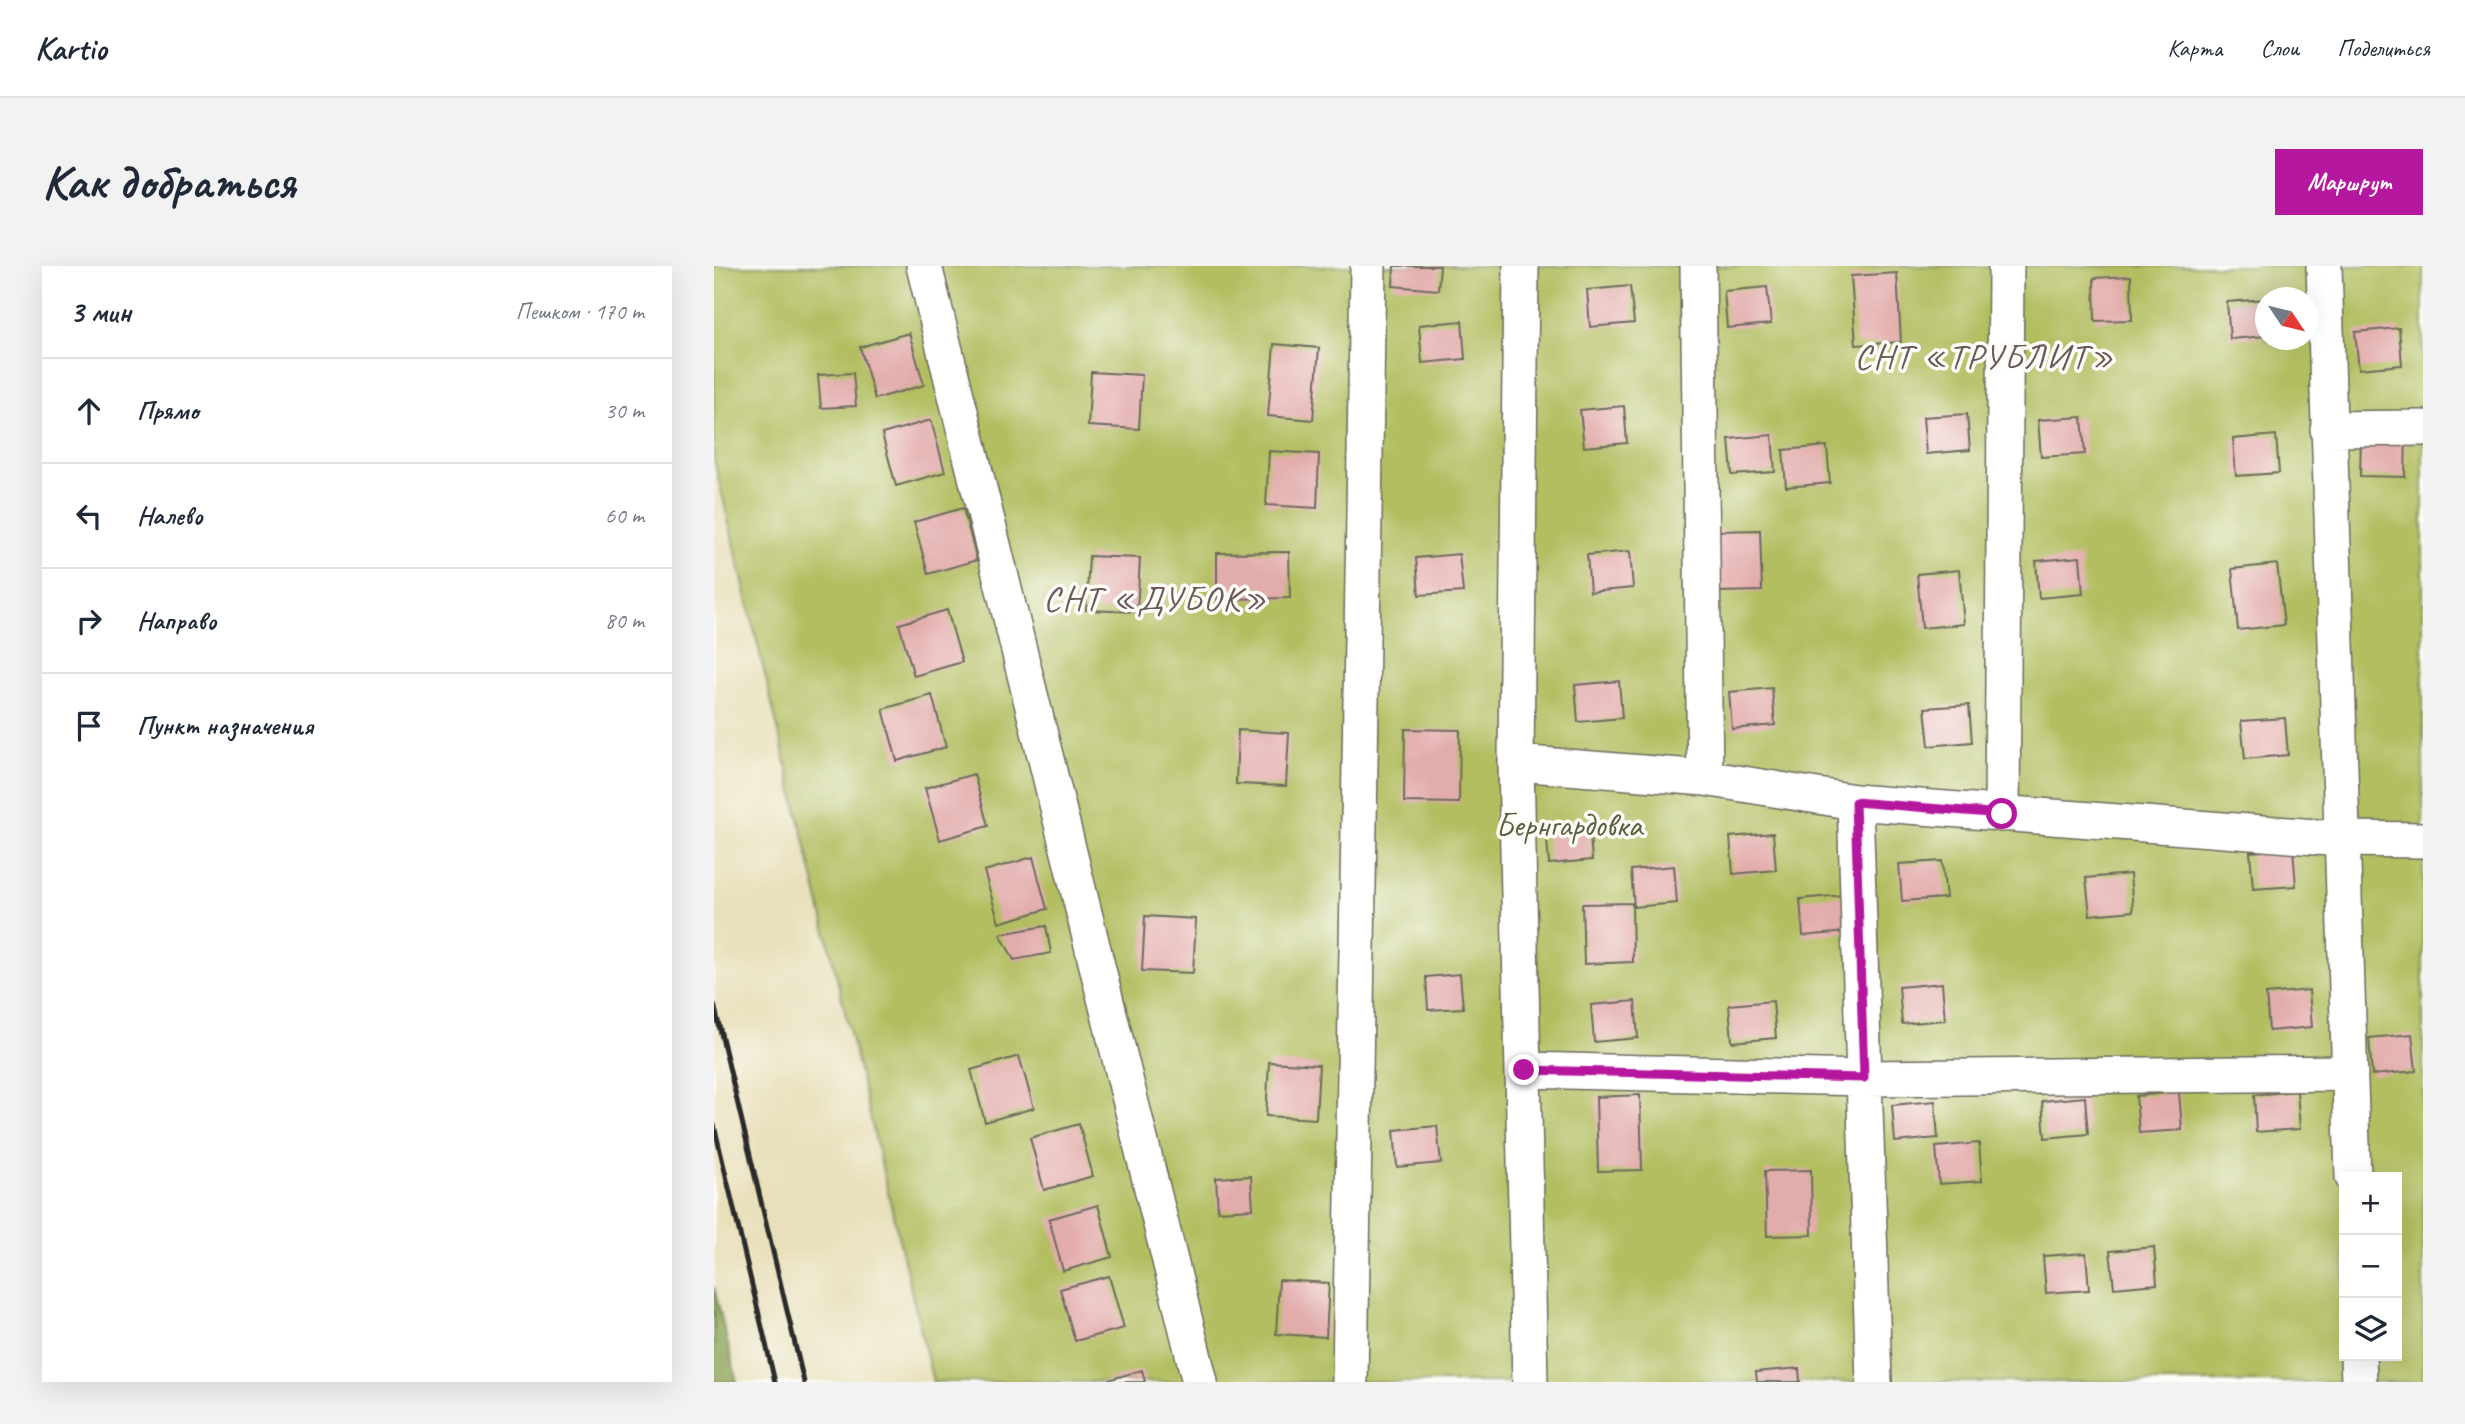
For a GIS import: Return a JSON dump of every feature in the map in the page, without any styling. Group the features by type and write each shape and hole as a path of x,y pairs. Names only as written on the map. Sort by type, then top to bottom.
{"street":[{"path":"924,266 1200,1382"},
{"path":"1350,1382 1368,266"},
{"path":"1521,266 1516,764 1530,1382"},
{"path":"1698,266 1705,778"},
{"path":"2002,814 2006,266"},
{"path":"2324,266 2353,1172"},
{"path":"2328,429 2423,428"},
{"path":"1516,764 1705,778 1855,802 2342,839 2423,840"},
{"path":"1855,802 1874,1382"},
{"path":"1524,1070 1864,1078 2350,1073"},
{"path":"2358,1361 2359,1382"}],"green space":[{"name":"Бернгардовка","path":"714,266 2423,266 2423,1382 933,1382 714,460"},
{"path":"714,1287 737,1382 714,1382"}],"building":[{"path":"1394,266 1440,266 1438,290 1393,286"},
{"path":"1897,273 1901,342 1856,345 1851,276"},
{"path":"2131,276 2132,320 2095,321 2094,278"},
{"path":"1630,286 1634,323 1590,327 1587,290"},
{"path":"1767,287 1771,324 1727,328 1724,291"},
{"path":"2255,300 2255,337 2230,339 2227,302"},
{"path":"1462,321 1465,359 1422,363 1419,325"},
{"path":"2399,328 2402,365 2359,369 2355,332"},
{"path":"909,333 924,385 875,399 860,347"},
{"path":"1274,344 1319,348 1313,420 1268,416"},
{"path":"1091,372 1142,375 1139,429 1088,426"},
{"path":"853,373 856,406 821,408 818,375"},
{"path":"1624,406 1627,443 1584,447 1580,410"},
{"path":"1967,414 1970,450 1926,454 1923,417"},
{"path":"2082,417 2085,454 2041,457 2038,420"},
{"path":"931,420 945,472 896,486 882,434"},
{"path":"1772,435 1775,472 1732,475 1729,439"},
{"path":"2276,435 2279,473 2236,476 2233,439"},
{"path":"2361,435 2406,437 2405,477 2360,476"},
{"path":"1827,446 1830,483 1786,487 1783,450"},
{"path":"1269,451 1319,454 1317,508 1266,505"},
{"path":"963,508 977,560 928,574 914,522"},
{"path":"1760,530 1762,591 1715,592 1714,531"},
{"path":"1630,551 1633,588 1590,592 1587,555"},
{"path":"1289,552 1290,598 1217,599 1217,553"},
{"path":"1459,554 1463,592 1419,595 1416,558"},
{"path":"1089,556 1140,558 1137,612 1086,610"},
{"path":"2080,557 2083,594 2039,598 2036,561"},
{"path":"2277,564 2284,625 2238,630 2232,569"},
{"path":"1959,570 1964,624 1922,628 1917,574"},
{"path":"947,610 962,662 914,676 899,624"},
{"path":"1619,681 1622,718 1578,722 1575,685"},
{"path":"1772,688 1775,725 1732,729 1729,692"},
{"path":"932,695 946,747 897,761 883,709"},
{"path":"1969,705 1972,742 1929,746 1925,708"},
{"path":"2285,718 2288,755 2245,759 2241,721"},
{"path":"1405,729 1460,730 1459,803 1404,802"},
{"path":"1238,730 1289,733 1286,786 1236,784"},
{"path":"974,774 988,826 940,840 925,788"},
{"path":"1589,823 1592,860 1549,864 1546,827"},
{"path":"1773,833 1776,870 1733,874 1730,837"},
{"path":"2293,849 2296,886 2253,889 2250,852"},
{"path":"1033,857 1047,909 999,923 984,871"},
{"path":"1942,861 1946,898 1902,901 1899,864"},
{"path":"1674,866 1677,903 1634,907 1631,870"},
{"path":"2130,874 2133,911 2090,915 2086,878"},
{"path":"1843,895 1846,932 1803,936 1800,899"},
{"path":"1632,903 1633,962 1584,964 1582,904"},
{"path":"1145,916 1196,919 1193,973 1142,971"},
{"path":"1046,926 1051,953 1014,960 1000,934"},
{"path":"1460,974 1463,1008 1428,1010 1426,977"},
{"path":"1942,983 1945,1020 1902,1024 1899,987"},
{"path":"2309,990 2312,1027 2269,1031 2266,994"},
{"path":"1635,1001 1638,1038 1594,1042 1591,1005"},
{"path":"1773,1001 1776,1038 1732,1042 1729,1005"},
{"path":"2412,1034 2416,1071 2372,1075 2369,1038"},
{"path":"1019,1056 1034,1108 985,1122 971,1070"},
{"path":"1269,1062 1319,1065 1316,1119 1266,1116"},
{"path":"2297,1091 2300,1129 2256,1132 2254,1095"},
{"path":"2179,1092 2182,1130 2139,1133 2136,1096"},
{"path":"1640,1095 1642,1170 1598,1171 1596,1097"},
{"path":"2085,1097 2088,1134 2045,1138 2042,1101"},
{"path":"1935,1101 1938,1138 1895,1142 1892,1105"},
{"path":"1079,1124 1093,1176 1044,1190 1030,1138"},
{"path":"1437,1126 1441,1163 1397,1167 1394,1130"},
{"path":"1979,1143 1982,1181 1939,1184 1936,1147"},
{"path":"1811,1170 1812,1235 1767,1236 1765,1171"},
{"path":"1251,1176 1253,1209 1218,1211 1216,1178"},
{"path":"1098,1205 1112,1257 1063,1271 1049,1219"},
{"path":"2154,1247 2157,1284 2114,1288 2110,1251"},
{"path":"2086,1253 2089,1290 2046,1293 2043,1256"},
{"path":"1109,1276 1124,1328 1075,1341 1060,1289"},
{"path":"1279,1280 1329,1283 1326,1337 1276,1334"},
{"path":"1799,1368 1800,1382 1757,1382 1756,1372"},
{"path":"1142,1370 1145,1382 1105,1382 1105,1381"}],"railway":[{"path":"714,1004 804,1382"},
{"path":"714,1125 775,1382"}],"district":[{"name":"СНТ «ТРУБЛИТ»","path":"1985,356"},
{"name":"СНТ «ДУБОК»","path":"1156,598"}],"route":[{"path":"1524,1070 1864,1078 1855,802 2002,814"}]}
